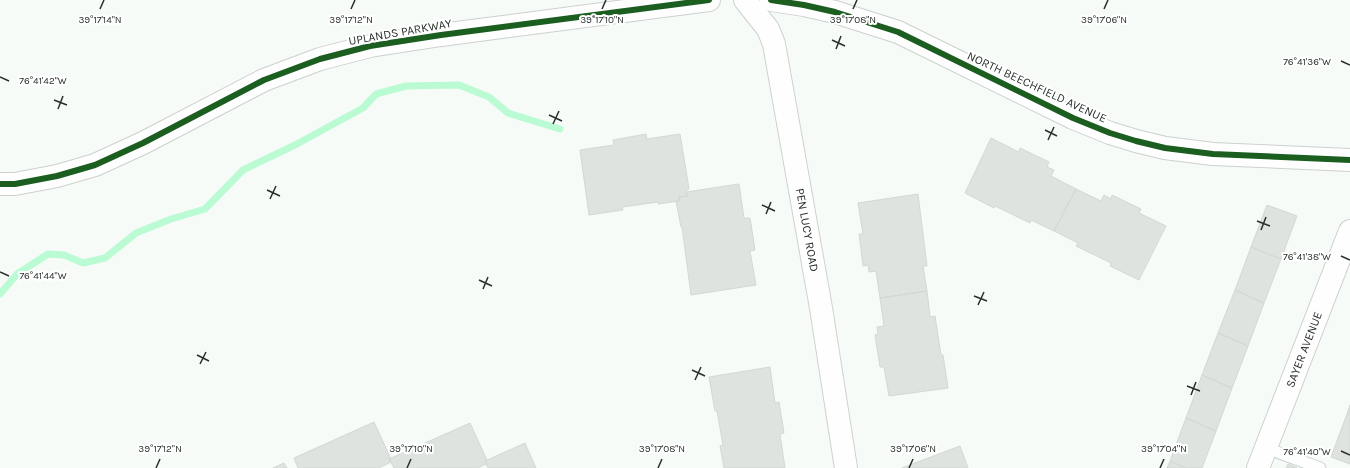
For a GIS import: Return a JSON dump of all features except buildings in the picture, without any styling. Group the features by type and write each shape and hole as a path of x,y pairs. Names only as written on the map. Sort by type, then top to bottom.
{"street":[{"name":"UPLANDS PARKWAY","path":"0,184 15,184 50,177 95,165 143,143 264,80 334,55 370,46 441,35 709,0"},
{"name":"PEN LUCY ROAD","path":"745,0 768,29 774,44 822,308 846,468"},
{"name":"NORTH BEECHFIELD AVENUE","path":"771,0 835,12 898,32 1073,118 1110,133 1136,141 1165,148 1213,154 1350,160"},
{"name":"SAYER AVENUE","path":"1258,468 1350,231"}],"lane":[{"path":"1266,448 1320,468"}],"waterway":[{"path":"0,294 17,274 48,254 64,255 83,263 105,258 136,233 171,219 205,209 243,170 295,145 363,108 376,94 406,86 459,85 489,97 508,113 560,129"}],"cycle path":[{"path":"0,184 15,184 57,176 95,165 143,143 264,80 320,59 370,46 441,35 709,0"},
{"path":"771,0 835,12 898,32 1073,118 1110,133 1136,141 1165,148 1213,154 1350,160"}]}
